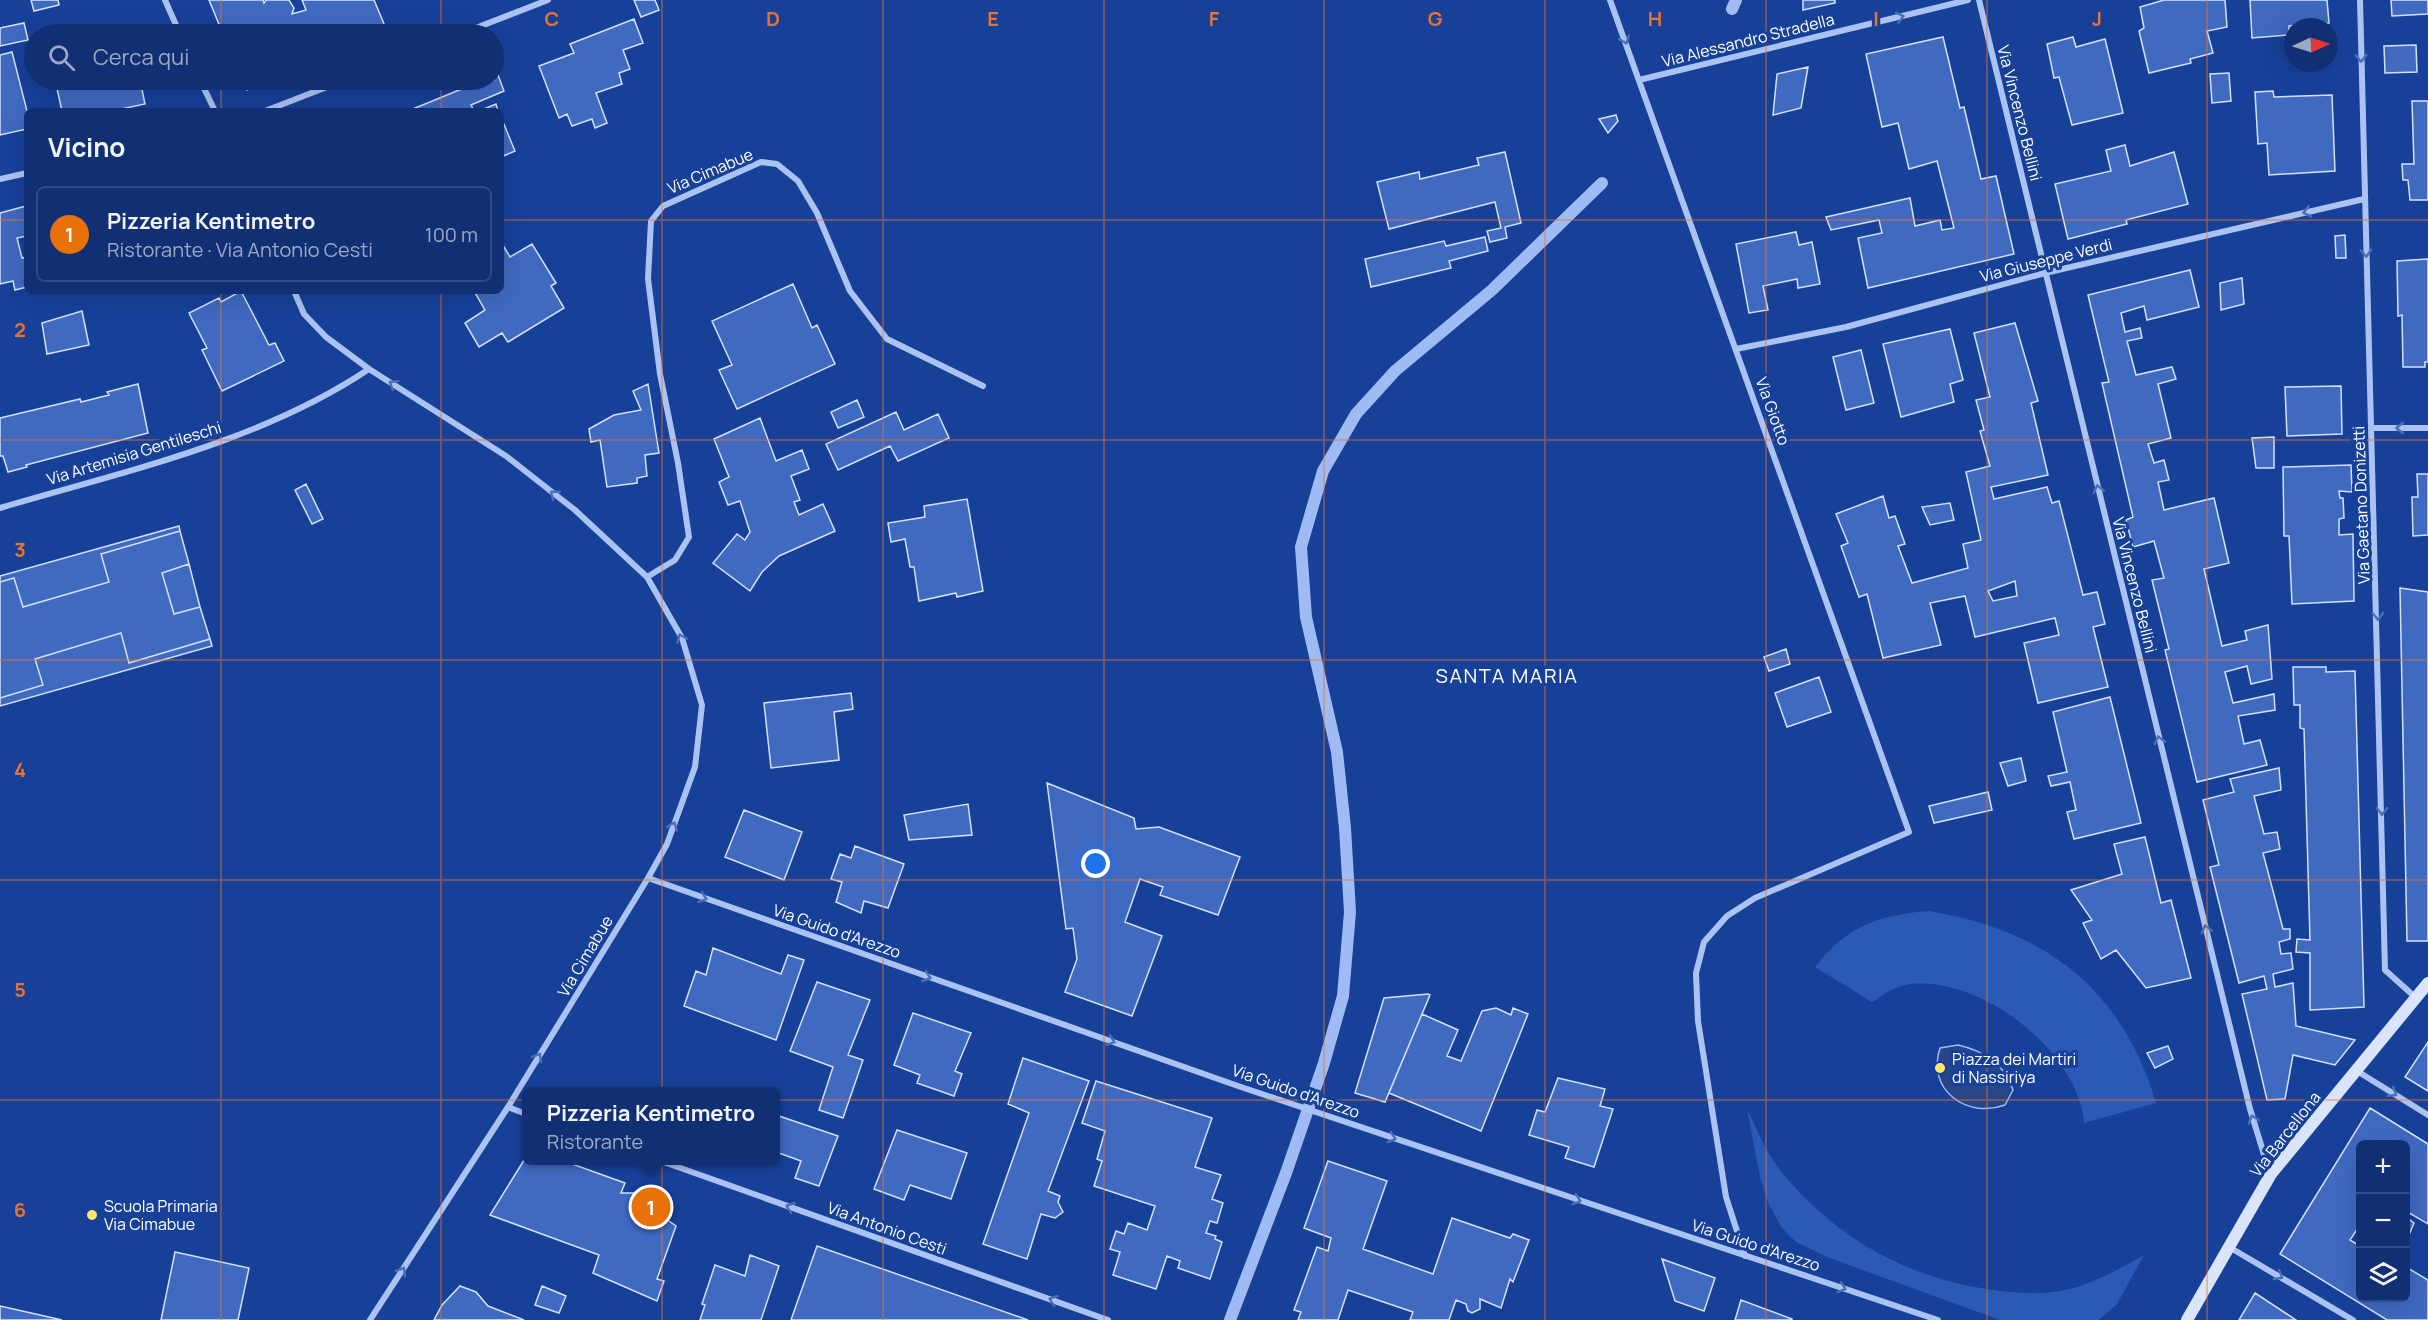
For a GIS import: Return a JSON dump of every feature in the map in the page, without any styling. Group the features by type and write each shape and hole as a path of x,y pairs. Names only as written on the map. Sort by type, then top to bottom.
{"street":[{"path":"165,0 176,24"},
{"path":"486,24 548,0"},
{"name":"Via Giotto","path":"1610,0 1909,832 1755,898 1727,915 1704,942 1696,973 1698,1021 1726,1197 1745,1256"},
{"name":"Via Alessandro Stradella","path":"1639,80 1968,0"},
{"name":"Via Vincenzo Bellini","path":"1979,0 2250,1109 2271,1174"},
{"name":"Via Gaetano Donizetti","path":"2360,0 2385,970 2415,997"},
{"path":"206,90 214,108"},
{"path":"273,108 319,90"},
{"name":"Via Cimabue","path":"647,577 675,560 689,537 678,463 660,374 648,279 651,222 663,206 761,162 777,164 798,181 817,213 850,291 887,339 983,386"},
{"path":"0,179 24,174"},
{"name":"Via Giuseppe Verdi","path":"1736,349 1846,327 2045,273 2364,199"},
{"name":"Via Cimabue","path":"295,294 304,314 326,337 369,369 506,456 575,510 647,577 682,638 702,705 695,767 667,844 508,1107 370,1320"},
{"name":"Via Artemisia Gentileschi","path":"0,508 209,447 332,394 369,369"},
{"path":"2372,428 2428,428"},
{"name":"Via Guido d'Arezzo","path":"648,878 1337,1120 1938,1320"},
{"name":"Via Barcellona","path":"2187,1320 2271,1174 2428,983"},
{"path":"2357,1071 2428,1115"},
{"path":"508,1107 522,1112"},
{"name":"Via Antonio Cesti","path":"669,1165 1108,1320"},
{"path":"2228,1247 2352,1320"}],"shaded area":[{"path":"1929,911 1971,920 2009,933 2043,950 2073,971 2100,997 2122,1027 2141,1063 2156,1103 2084,1123 2078,1096 2064,1069 2044,1044 2020,1022 1992,1004 1963,991 1933,984 1900,986 1872,1002 1815,967 1839,942 1865,925 1894,916"},
{"path":"1958,1045 1984,1055 2004,1072 2013,1090 2005,1105 1977,1108 1953,1098 1944,1088 1939,1077 1937,1063 1940,1048"},
{"path":"1747,1109 1773,1161 1828,1219 1876,1252 1929,1275 1996,1290 2042,1293 2071,1289 2093,1281 2144,1255 2117,1304 2099,1320 2000,1320 1827,1257 1796,1242 1782,1228 1769,1205 1760,1177"}],"building":[{"path":"31,0 58,0 59,5 34,11"},
{"path":"209,0 263,0 264,3 266,0 289,0 294,8 292,14 306,10 302,0 374,0 384,24 219,24"},
{"path":"634,0 655,0 659,10 641,17"},
{"path":"1803,0 1835,0 1835,3 1803,10"},
{"path":"2164,0 2225,0 2227,27 2207,31 2213,53 2190,59 2191,63 2149,73 2139,31 2144,28 2140,7"},
{"path":"2250,0 2327,0 2329,18 2284,18 2284,35 2252,38"},
{"path":"2391,0 2428,0 2428,14 2392,16"},
{"path":"634,19 643,43 623,50 630,69 619,73 622,84 596,93 607,123 595,128 592,119 572,126 567,114 559,118 539,66 574,53 570,44"},
{"path":"24,23 24,41 0,46 0,28"},
{"path":"1943,37 1960,108 1964,107 1981,179 1996,176 2014,254 1868,288 1858,238 1882,233 1879,220 1831,230 1826,217 1910,198 1915,226 1940,220 1942,230 1954,228 1937,161 1909,169 1898,123 1882,127 1866,54"},
{"path":"2073,37 2076,47 2105,39 2123,113 2072,125 2059,77 2054,78 2047,44"},
{"path":"2416,45 2417,72 2385,73 2384,46"},
{"path":"12,52 26,108 24,108 24,130 0,135 0,55"},
{"path":"1808,67 1801,108 1773,115 1777,74"},
{"path":"2229,73 2231,101 2212,103 2210,74"},
{"path":"57,90 142,90 145,104 126,108 61,108"},
{"path":"459,90 504,91 471,105 472,108 415,108"},
{"path":"2273,91 2274,97 2332,95 2335,171 2269,175 2267,143 2258,144 2255,92"},
{"path":"2412,101 2428,101 2428,200 2410,200 2408,180 2403,180 2402,164 2414,164"},
{"path":"1616,115 1618,121 1608,133 1599,119"},
{"path":"504,124 515,151 504,156"},
{"path":"2125,145 2130,166 2174,152 2188,204 2126,220 2127,224 2068,239 2055,184 2111,171 2106,150"},
{"path":"1505,152 1521,223 1505,227 1507,238 1490,242 1487,231 1501,228 1495,202 1389,229 1377,182 1419,172 1420,179 1479,165 1477,158"},
{"path":"24,207 24,237 17,238 22,258 24,258 24,288 15,290 13,281 0,284 0,213"},
{"path":"1796,232 1799,245 1812,242 1820,284 1798,288 1797,279 1763,286 1768,310 1749,313 1736,244"},
{"path":"2345,235 2346,258 2336,258 2335,236"},
{"path":"1485,237 1488,251 1449,261 1451,268 1371,287 1365,259 1444,241 1446,246"},
{"path":"532,244 556,283 551,286 564,308 508,342 502,333 479,347 465,323 485,310 476,294 504,294 504,247 510,257"},
{"path":"2428,259 2428,362 2425,362 2425,367 2403,367 2402,315 2398,316 2397,261"},
{"path":"2190,270 2199,307 2147,320 2144,306 2121,313 2125,332 2140,328 2142,338 2127,341 2136,375 2172,367 2176,379 2158,384 2171,438 2148,444 2154,463 2164,460 2169,480 2158,482 2164,510 2214,498 2229,563 2204,569 2222,646 2247,640 2245,631 2268,625 2272,679 2251,684 2247,666 2225,672 2233,703 2274,694 2275,710 2238,716 2244,744 2260,740 2267,765 2197,782 2165,650 2169,649 2152,580 2164,578 2154,541 2133,547 2126,520 2133,517 2102,383 2109,382 2088,295"},
{"path":"2242,278 2244,304 2221,310 2220,283"},
{"path":"793,284 812,328 817,325 835,364 737,409 719,370 732,365 712,321"},
{"path":"236,294 243,294 269,345 275,343 284,361 222,391 202,350 207,348 189,313 219,298 221,302"},
{"path":"82,311 89,345 47,354 42,323"},
{"path":"2015,323 2038,401 2031,403 2048,475 1991,487 1994,499 2047,487 2052,503 2059,501 2083,595 2097,592 2105,624 2093,627 2108,687 2038,703 2024,643 2059,635 2055,618 1975,637 1965,596 1930,603 1941,645 1883,658 1867,594 1859,597 1841,546 1848,543 1836,514 1883,496 1889,518 1895,516 1905,544 1898,546 1912,583 1968,568 1963,544 1981,540 1966,472 1990,466 1980,431 1984,430 1976,400 1990,397 1974,333","holes":["2015,581 2017,596 1993,601 1988,591"]},
{"path":"1950,329 1963,380 1950,384 1954,402 1901,417 1883,344"},
{"path":"1861,350 1874,403 1846,410 1833,357"},
{"path":"138,384 148,433 26,465 27,467 8,472 3,456 0,456 0,418 80,399 81,402"},
{"path":"648,384 659,453 645,455 647,476 637,478 637,483 607,487 600,440 591,442 589,429 614,415 641,410 633,391"},
{"path":"2341,386 2342,434 2287,436 2285,387"},
{"path":"857,400 864,417 838,428 831,412"},
{"path":"896,412 904,430 938,414 949,438 898,461 890,446 838,470 826,444"},
{"path":"760,418 776,461 802,450 809,469 791,476 800,500 794,502 799,515 823,504 835,531 779,556 762,572 750,591 713,563 737,534 745,540 750,532 740,501 728,505 719,482 729,477 714,439"},
{"path":"2274,437 2274,468 2256,468 2252,438"},
{"path":"2351,465 2352,492 2339,491 2340,498 2343,498 2344,518 2339,519 2339,535 2353,534 2354,601 2292,604 2289,536 2284,536 2283,467"},
{"path":"2417,474 2428,474 2428,535 2413,536 2412,497 2418,497"},
{"path":"306,484 323,519 312,524 295,490"},
{"path":"967,499 983,591 957,597 956,593 919,601 914,567 910,567 905,539 891,542 888,523 925,517 924,506"},
{"path":"1950,503 1954,520 1930,525 1922,507"},
{"path":"179,526 180,531 101,554 109,582 23,607 14,578 0,582 0,576"},
{"path":"180,531 189,564 162,573 174,614 200,607 210,639 129,663 121,633 35,659 43,685 0,698 0,582 14,578 23,607 109,582 101,554"},
{"path":"189,564 200,607 174,614 162,573"},
{"path":"2400,588 2428,592 2428,941 2407,941"},
{"path":"121,633 129,663 210,639 212,646 0,706 0,698 43,685 35,659"},
{"path":"1786,649 1790,664 1769,671 1764,657"},
{"path":"2293,667 2326,667 2326,672 2355,671 2364,1007 2310,1010 2310,953 2296,952 2297,939 2310,940 2304,729 2300,728 2300,705 2294,705"},
{"path":"1819,677 1831,712 1787,727 1775,693"},
{"path":"851,693 853,709 834,712 839,760 771,768 764,703"},
{"path":"2110,697 2141,823 2074,839 2067,812 2076,810 2070,782 2051,786 2048,776 2067,772 2053,712"},
{"path":"2021,758 2026,781 2008,786 2000,763"},
{"path":"2279,768 2281,790 2254,796 2264,834 2277,832 2280,849 2263,853 2283,929 2290,929 2290,939 2279,942 2281,954 2291,953 2293,969 2273,974 2275,987 2293,983 2296,1026 2355,1040 2335,1065 2293,1055 2285,1099 2267,1100 2242,994 2267,989 2264,976 2239,983 2210,867 2219,865 2203,800 2234,792 2230,779"},
{"path":"1047,783 1134,818 1136,829 1159,827 1240,857 1218,915 1160,895 1163,887 1140,879 1125,922 1162,936 1132,1016 1065,992 1077,959 1073,928 1066,929"},
{"path":"1988,792 1992,810 1934,823 1929,806"},
{"path":"968,804 972,835 909,840 904,815"},
{"path":"744,810 802,832 784,880 725,857"},
{"path":"2145,837 2161,903 2171,900 2191,978 2146,988 2116,950 2101,959 2083,923 2092,920 2071,890 2122,874 2114,844"},
{"path":"855,846 904,864 888,908 864,901 861,913 836,902 842,882 831,879 840,854 851,858"},
{"path":"713,948 781,974 788,955 804,960 776,1040 684,1006 696,971 706,975"},
{"path":"817,982 870,1000 848,1055 863,1060 843,1118 819,1110 833,1067 790,1051"},
{"path":"1430,995 1385,1102 1355,1093 1384,998"},
{"path":"1496,1008 1511,1015 1513,1008 1528,1014 1481,1131 1389,1093 1422,1014 1458,1030 1447,1056 1461,1061 1482,1011"},
{"path":"913,1013 971,1033 955,1071 962,1074 954,1096 917,1083 920,1075 894,1065"},
{"path":"2428,1042 2428,1091 2405,1077"},
{"path":"2168,1046 2173,1059 2155,1068 2147,1053"},
{"path":"1023,1058 1089,1081 1048,1191 1060,1196 1058,1202 1063,1212 1055,1218 1041,1214 1027,1259 983,1244 1029,1113 1008,1104"},
{"path":"1558,1078 1605,1089 1600,1106 1613,1109 1594,1167 1565,1158 1569,1147 1529,1135 1537,1110 1545,1112"},
{"path":"1096,1081 1212,1118 1195,1167 1221,1175 1212,1199 1223,1203 1217,1223 1210,1221 1206,1233 1216,1236 1215,1239 1222,1242 1210,1279 1178,1268 1180,1261 1167,1256 1156,1289 1113,1275 1120,1252 1110,1249 1116,1231 1124,1234 1128,1223 1147,1230 1155,1206 1094,1186 1102,1161 1097,1159 1105,1131 1082,1123"},
{"path":"2370,1108 2428,1144 2428,1224 2410,1213 2410,1140 2356,1140 2356,1231 2350,1240 2356,1244 2356,1301 2280,1254"},
{"path":"780,1116 838,1136 819,1186 795,1178 801,1161 780,1153"},
{"path":"897,1130 967,1153 951,1199 910,1185 904,1200 874,1189"},
{"path":"1328,1161 1387,1181 1363,1249 1433,1274 1452,1218 1510,1238 1513,1234 1529,1240 1513,1282 1510,1279 1501,1308 1480,1299 1480,1309 1472,1313 1468,1311 1466,1304 1456,1300 1449,1320 1410,1320 1413,1312 1348,1290 1338,1320 1298,1320 1301,1312 1294,1310 1317,1247 1328,1251 1331,1238 1304,1228"},
{"path":"522,1163 575,1165 625,1183 621,1193 635,1193 644,1198 651,1206 648,1216 653,1219 666,1219 676,1226 657,1279 664,1281 657,1301 593,1273 599,1255 490,1215"},
{"path":"2410,1220 2414,1223 2410,1232"},
{"path":"817,1246 1028,1320 791,1320"},
{"path":"175,1252 249,1268 238,1320 161,1320"},
{"path":"750,1255 779,1266 761,1320 700,1320 705,1305 702,1304 715,1265 745,1276"},
{"path":"1662,1259 1715,1278 1704,1311 1675,1301"},
{"path":"2410,1269 2428,1280 2428,1320 2387,1320 2358,1302 2410,1302"},
{"path":"460,1286 476,1292 488,1306 524,1320 434,1320 442,1305"},
{"path":"542,1286 566,1296 559,1313 535,1305"},
{"path":"2255,1293 2296,1320 2239,1320"},
{"path":"1741,1300 1792,1319 1792,1320 1735,1320"},
{"path":"0,1306 62,1320 0,1320"}],"waterway":[{"path":"1732,9 1736,0"},
{"path":"1230,1320 1286,1173 1324,1063 1343,996 1350,912 1345,828 1337,752 1306,617 1301,547 1323,471 1356,414 1395,371 1492,290 1602,183"}],"place":[{"name":"Piazza dei Martiri di Nassiriya","path":"1940,1068"},
{"name":"Pizzeria Kentimetro","path":"651,1207"},
{"name":"Scuola Primaria Via Cimabue","path":"92,1215"}],"district":[{"name":"SANTA MARIA","path":"1507,675"}]}
